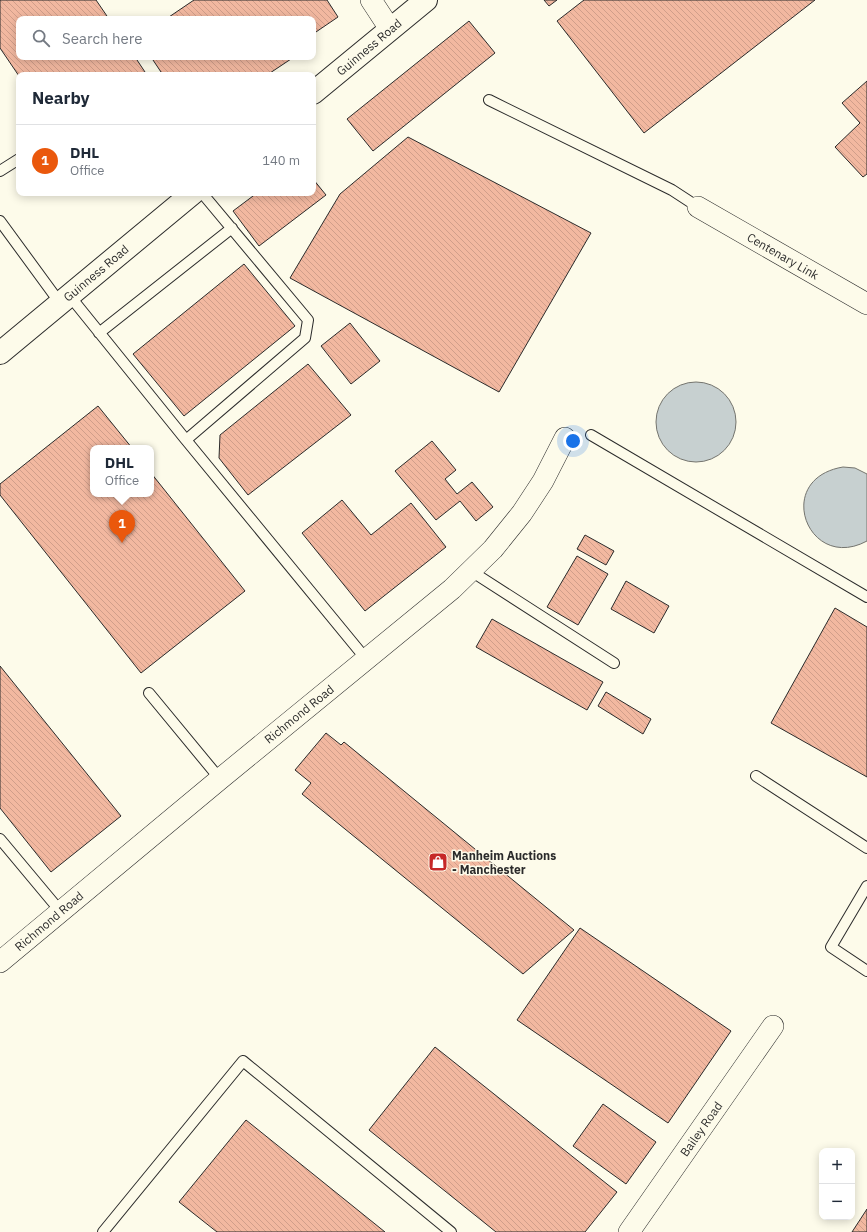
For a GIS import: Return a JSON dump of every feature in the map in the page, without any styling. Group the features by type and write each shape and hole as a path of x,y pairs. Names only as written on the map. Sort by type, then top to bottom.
{"street":[{"path":"371,0 390,29"},
{"name":"Guinness Road","path":"316,91 426,0"},
{"name":"Guinness Road","path":"0,352 189,196"},
{"name":"Centenary Link","path":"698,207 867,304"},
{"name":"Richmond Road","path":"0,962 452,589 492,550 522,513 543,481 565,438"},
{"name":"Bailey Road","path":"629,1232 773,1026"}],"lane":[{"path":"489,100 672,190 698,207"},
{"path":"0,171 16,161"},
{"path":"186,440 305,338 308,320 205,196"},
{"path":"0,221 64,299 99,333 366,659"},
{"path":"99,333 232,228"},
{"path":"591,435 867,597"},
{"path":"471,571 614,663"},
{"path":"149,693 220,779"},
{"path":"756,776 867,848"},
{"path":"0,839 61,912"},
{"path":"867,886 831,947 867,971"},
{"path":"102,1232 243,1062 451,1232"}],"shaded area":[{"path":"688,382 704,382 725,393 736,414 736,430 725,451 704,462 688,462 674,456 667,451 662,444 656,430 656,414 662,400 667,393 674,388"},
{"path":"843,467 855,468 867,474 867,541 846,548 828,545 815,535 806,520 804,504 808,488 821,475"}],"building":[{"path":"0,0 96,0 107,16 16,16 16,60 137,60 145,72 16,72 0,48"},
{"path":"194,0 327,0 338,17 316,32 316,16 170,16"},
{"path":"544,0 557,0 549,6"},
{"path":"584,0 815,0 644,133 557,21"},
{"path":"469,21 495,53 373,151 347,119"},
{"path":"153,60 290,60 272,72 161,72"},
{"path":"867,81 867,174 863,177 835,147 860,123 842,103"},
{"path":"408,137 591,233 499,392 290,278 340,194"},
{"path":"316,183 326,195 259,246 233,211 253,196 316,196"},
{"path":"244,264 295,326 184,416 133,354"},
{"path":"350,323 380,361 351,384 321,346"},
{"path":"308,364 351,415 248,495 219,458 220,435"},
{"path":"98,406 130,445 90,445 90,497 154,497 154,477 245,591 141,673 0,495 0,484"},
{"path":"432,441 456,470 445,479 457,494 472,482 493,507 476,521 460,501 436,520 395,471"},
{"path":"342,500 371,535 411,503 446,547 365,611 302,533"},
{"path":"585,535 614,551 606,565 577,549"},
{"path":"577,556 608,574 578,625 547,607"},
{"path":"626,581 669,606 654,633 611,609"},
{"path":"835,608 867,627 867,777 771,723"},
{"path":"492,619 603,682 587,710 476,647"},
{"path":"0,666 121,816 51,872 0,808"},
{"path":"606,692 651,719 643,734 598,706"},
{"name":"Manheim Auctions - Manchester","path":"326,733 341,745 344,742 574,930 523,974 302,794 311,783 295,770"},
{"path":"580,928 731,1031 668,1123 517,1020"},
{"path":"435,1047 617,1192 585,1232 496,1232 369,1130"},
{"path":"603,1104 656,1142 626,1184 573,1146"},
{"path":"246,1120 385,1232 217,1232 179,1202"},
{"path":"867,1209 867,1232 852,1232"}],"place":[{"name":"DHL","path":"122,543"},
{"name":"Manheim Auctions - Manchester","path":"438,862"}]}
